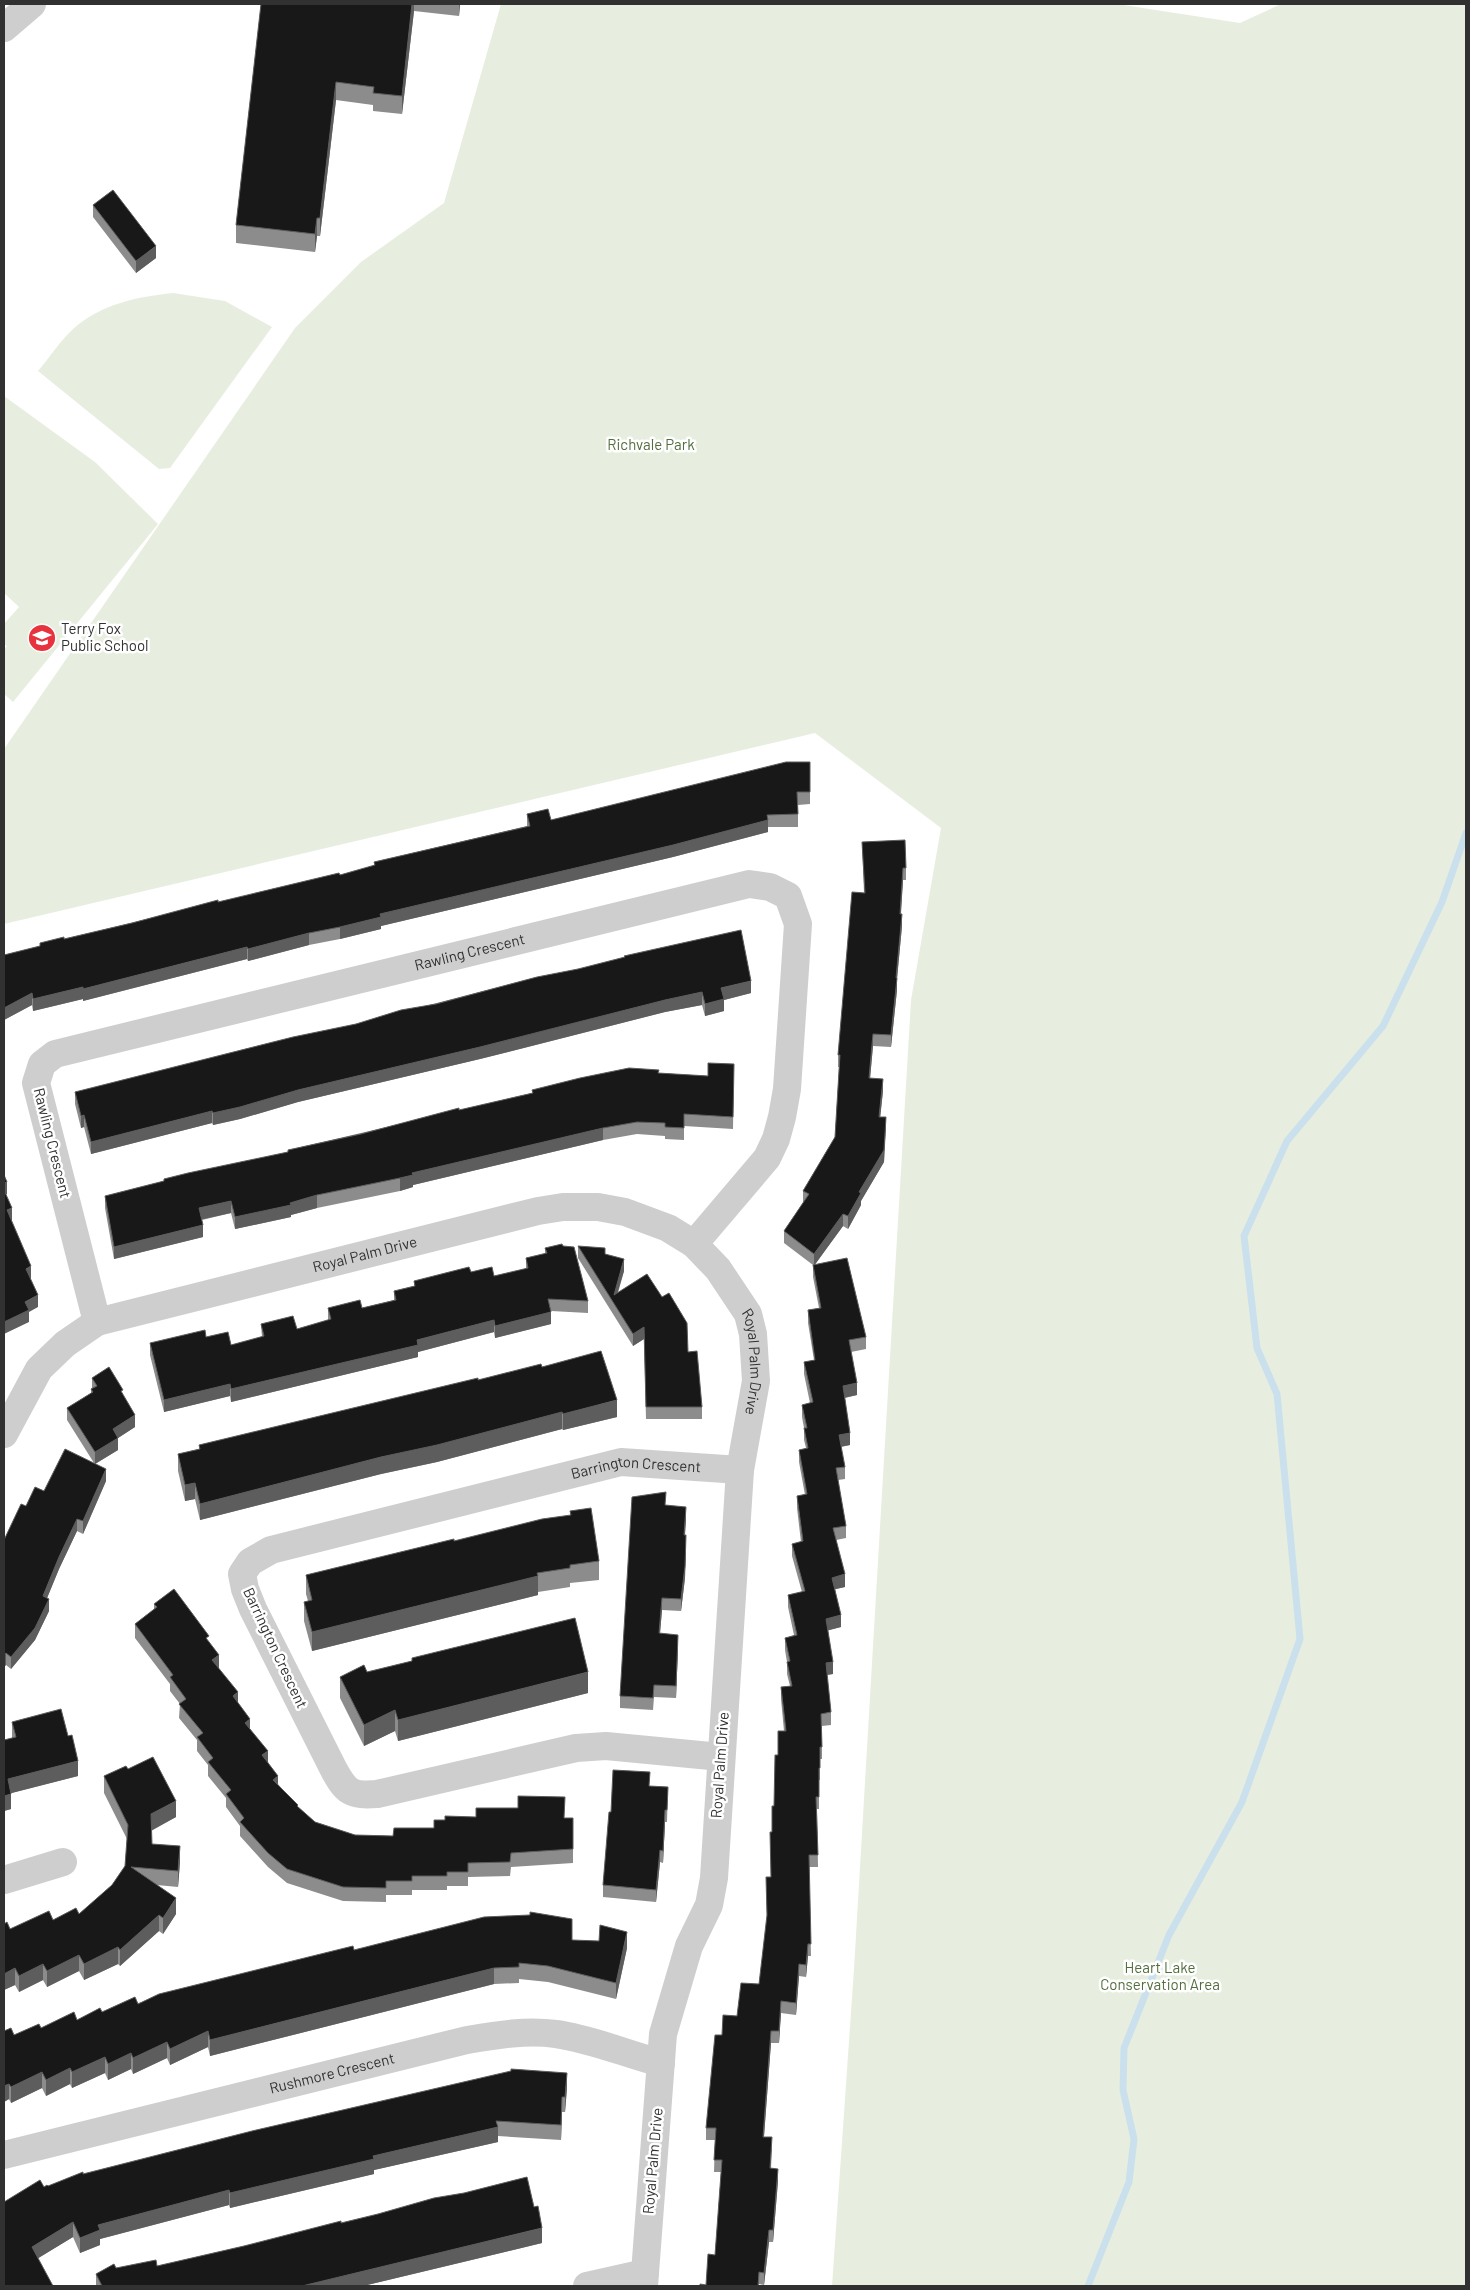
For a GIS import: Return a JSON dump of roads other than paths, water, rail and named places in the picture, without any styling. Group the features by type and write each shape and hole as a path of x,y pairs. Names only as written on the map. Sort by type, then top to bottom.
{"street":[{"path":"4,28 32,4"},
{"name":"Rawling Crescent","path":"96,1322 36,1083 42,1064 55,1054 749,884 770,887 788,896 798,924 787,1089 782,1117 776,1139 766,1158 694,1244"},
{"name":"Royal Palm Drive","path":"5,1427 39,1369 65,1344 96,1322 563,1207 598,1207 624,1212 668,1228 694,1244 718,1269 739,1297 748,1314 753,1334 756,1381 740,1470 714,1878 709,1905 690,1946 665,2026 644,2280"},
{"name":"Barrington Crescent","path":"721,1757 606,1746 576,1748 377,1794 359,1795 343,1787 334,1770 253,1609 245,1589 242,1574 250,1562 271,1550 621,1462 740,1470"},
{"path":"4,1880 63,1862"},
{"name":"Rushmore Crescent","path":"4,2155 467,2040 513,2033 555,2034 587,2040 661,2063"},
{"path":"586,2286 644,2280"}],"waterway":[{"path":"1088,2286 1129,2182 1134,2139 1123,2090 1124,2048 1169,1935 1242,1802 1300,1639 1277,1394 1257,1348 1244,1236 1287,1141 1383,1026 1442,902 1466,833"}],"place":[{"name":"Terry Fox Public School","path":"42,638"}],"park label":[{"name":"Richvale Park","path":"651,445"},
{"name":"Heart Lake Conservation Area","path":"1160,1976"}]}
